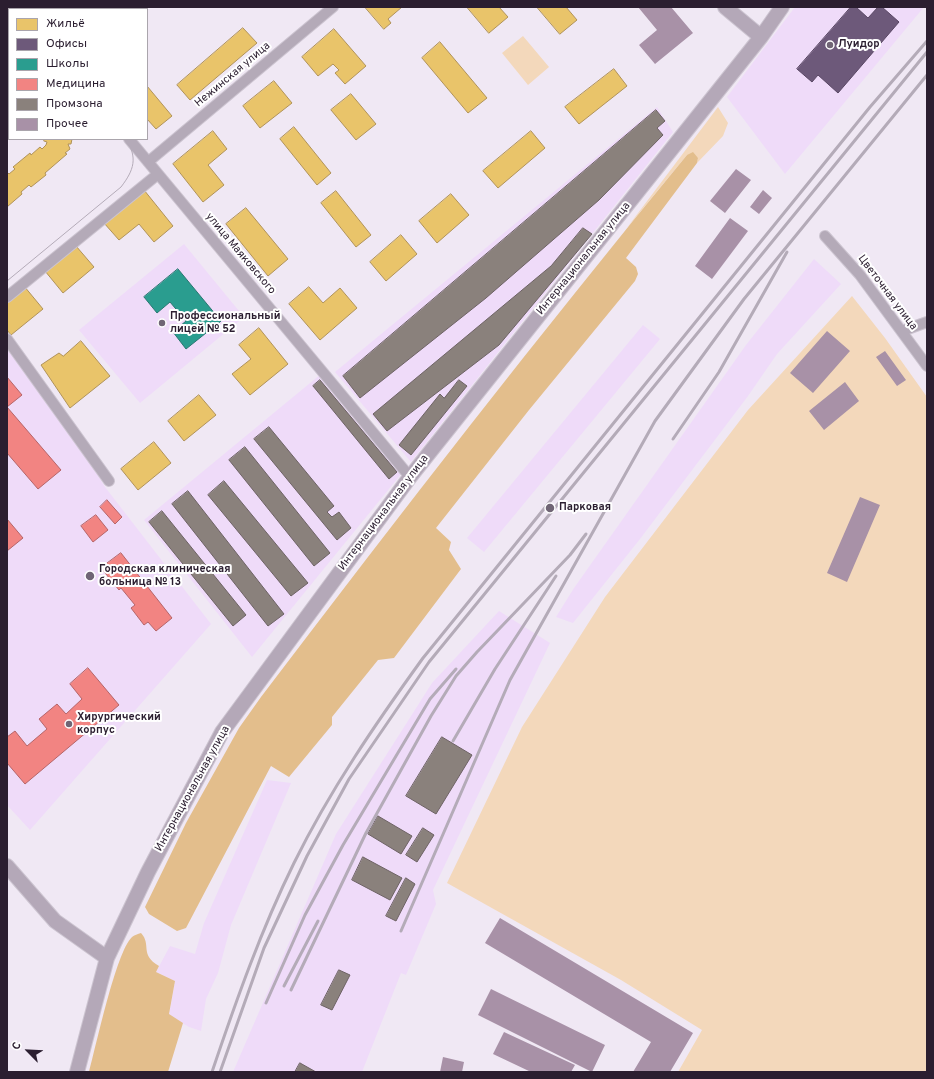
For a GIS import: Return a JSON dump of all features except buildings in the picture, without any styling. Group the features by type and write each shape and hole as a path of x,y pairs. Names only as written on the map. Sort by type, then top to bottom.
{"main road":[{"path":"725,7 761,37"},
{"name":"Интернациональная улица","path":"77,1072 107,958 148,872 222,732 410,477 761,37 782,7"},
{"path":"7,866 55,921 107,958"}],"street":[{"name":"Нежинская улица","path":"148,162 333,7"},
{"name":"улица Маяковского","path":"130,140 410,477"},
{"path":"7,297 158,174"},
{"name":"Цветочная улица","path":"825,236 860,275 927,366"},
{"path":"902,331 927,322"},
{"path":"7,339 109,481"}],"shaded area":[{"path":"795,7 924,7 785,174 727,97"},
{"path":"523,36 549,67 528,85 502,53"},
{"path":"657,107 673,132 411,462 335,372"},
{"path":"718,107 728,123 723,136 697,163 698,158 687,155 626,229"},
{"path":"693,152 698,158 697,163 626,258 636,267 638,274 635,281 529,410 436,528 451,542 449,550 461,569 394,658 378,660 332,717 332,725 289,777 271,766 186,928 177,931 149,914 145,907 186,823 239,728 261,697 418,492 525,356 687,155"},
{"name":"Профессиональный лицей № 52","path":"184,244 244,317 140,403 79,330"},
{"path":"814,259 841,284 777,354 748,396 640,539 573,623 556,617 574,588 746,345"},
{"path":"852,296 885,338 927,397 927,1072 678,1072 702,1030 621,980 447,883 522,727 605,597 748,410"},
{"path":"643,325 660,339 484,552 467,538"},
{"name":"Городская клиническая больница № 13","path":"7,341 103,465 99,477 105,487 211,624 30,830 7,805"},
{"path":"321,374 402,473 252,657 144,520"},
{"path":"499,611 550,643 433,890 436,904 406,975 401,973 362,1072 233,1072 336,834 432,683"},
{"path":"267,780 291,783 231,925 218,973 206,999 201,1031 189,1027 169,1015 175,981 156,972 170,946 195,954 204,923"},
{"path":"141,933 146,942 149,957 159,966 156,972 175,981 169,1014 183,1023 168,1072 89,1072 107,1001 120,961 126,946 132,937"}],"tram line":[{"path":"7,281 121,187 129,175 133,164 132,152 127,140"}],"railway":[{"path":"212,1072 260,940 294,863 338,783 388,707 423,658 870,107 927,41"},
{"path":"220,1072 264,948 307,856 349,779 429,662 927,52"},
{"path":"401,931 510,680 655,421 744,299 927,75"},
{"path":"673,439 719,372 787,252"},
{"path":"291,990 366,833 431,716 456,676 570,555 586,534"},
{"path":"453,741 495,669 556,576"},
{"path":"266,1003 305,915 343,845 430,699 456,669"},
{"path":"284,986 318,921"}],"place":[{"name":"Луидор","path":"830,45"},
{"name":"Профессиональный лицей № 52","path":"162,323"},
{"name":"Парковая","path":"550,508"},
{"name":"Городская клиническая больница № 13","path":"90,576"},
{"name":"Хирургический корпус","path":"69,724"}]}
